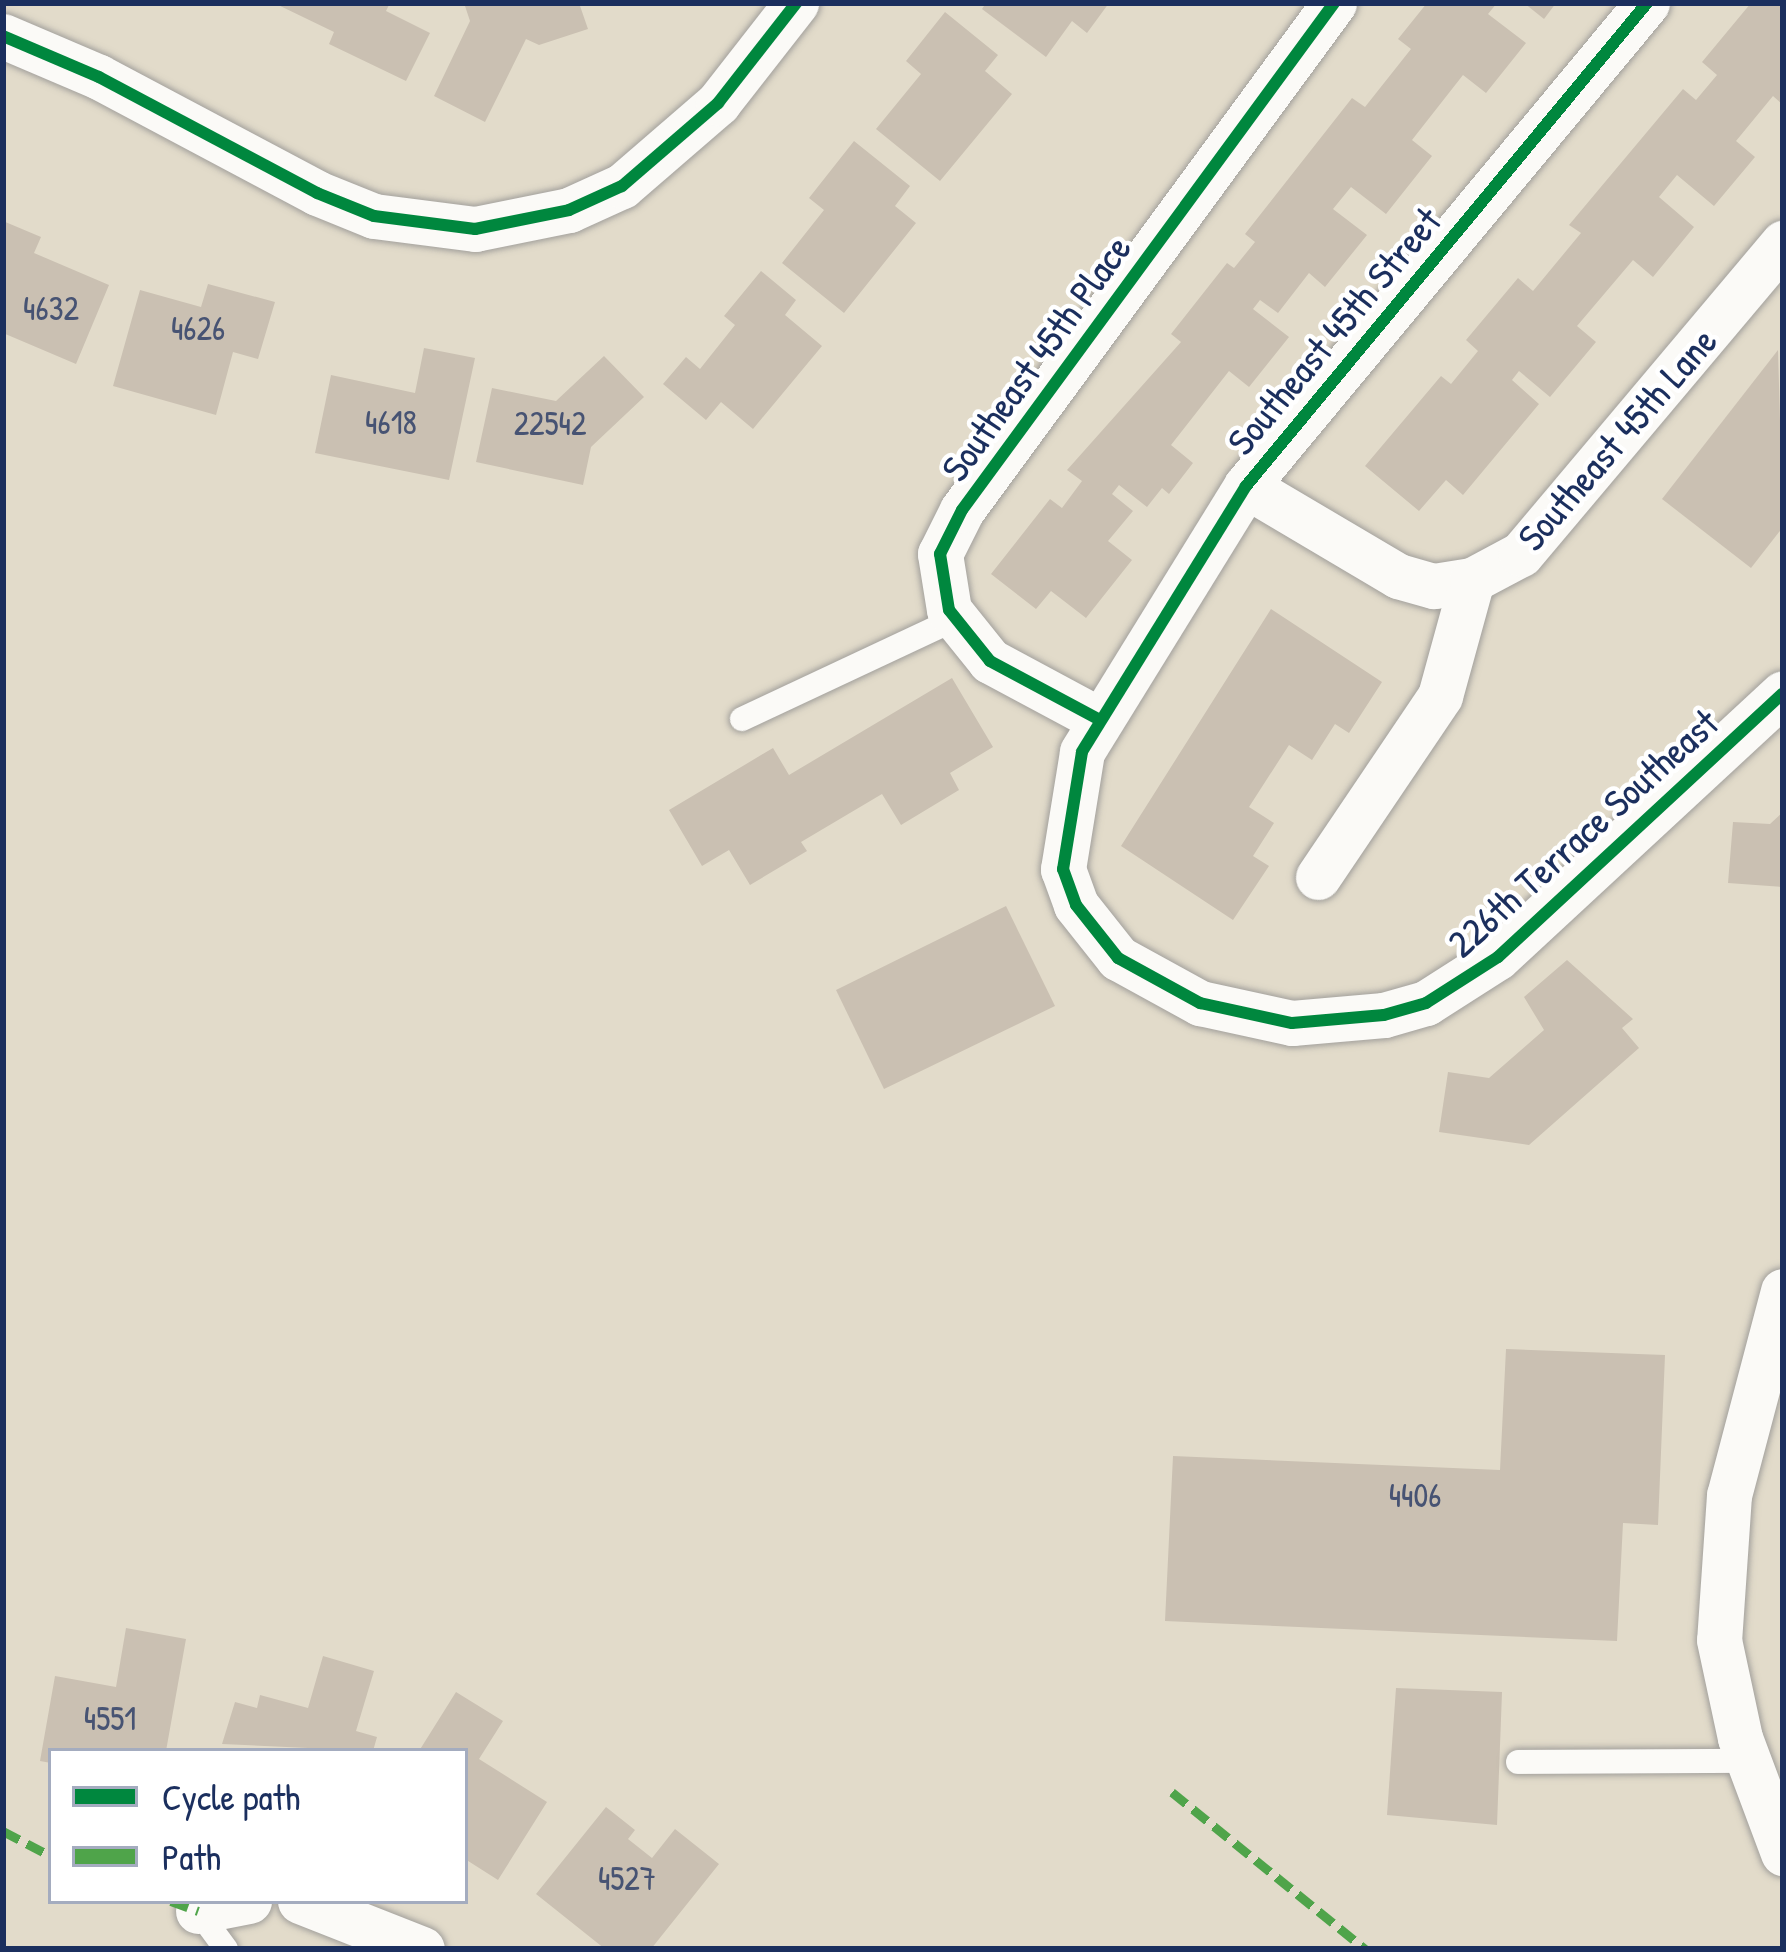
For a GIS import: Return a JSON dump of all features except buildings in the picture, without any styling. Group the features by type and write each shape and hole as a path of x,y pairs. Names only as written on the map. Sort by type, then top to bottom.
{"street":[{"path":"3,36 99,77 317,193 374,216 475,229 569,209 622,186 718,103 796,3"},
{"name":"Southeast 45th Place","path":"1100,720 991,661 955,619 940,554 962,509 1334,3"},
{"name":"Southeast 45th Street","path":"1100,720 1246,486 1647,3"},
{"name":"Southeast 45th Lane","path":"1472,580 1521,554 1783,243"},
{"path":"1246,486 1398,577 1434,586 1472,580 1440,696 1318,877"},
{"name":"226th Terrace Southeast","path":"1100,720 1082,752 1063,840 1063,869 1095,935 1138,971 1200,1003 1340,1024 1426,1003 1498,957 1783,693"},
{"path":"1783,1291 1729,1495 1719,1640 1748,1761 1783,1853"},
{"path":"198,1911 234,1904"},
{"path":"308,1904 422,1949"}],"lane":[{"path":"742,719 955,619"},
{"path":"1518,1762 1748,1761"},
{"path":"198,1911 226,1949"}],"marked path":[{"path":"1172,1792 1365,1949"},
{"path":"3,1831 48,1854"},
{"path":"179,1904 198,1911"}],"cycle path":[{"path":"3,36 99,77 317,193 374,216 475,229 569,210 622,186 718,103 796,3"},
{"path":"1100,720 990,661 949,610 940,554 962,510 1334,3"},
{"path":"1647,3 1246,486 1082,752 1063,869 1076,905 1118,958 1200,1003 1292,1023 1384,1015 1426,1003 1498,957 1783,693"}]}
